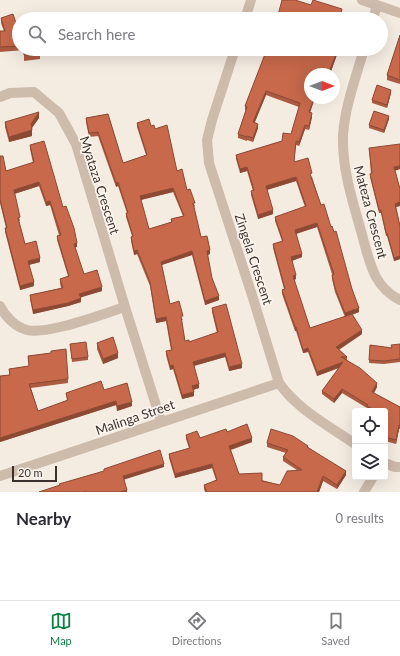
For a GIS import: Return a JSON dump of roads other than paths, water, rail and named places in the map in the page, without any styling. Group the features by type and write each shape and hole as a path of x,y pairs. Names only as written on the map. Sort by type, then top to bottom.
{"street":[{"path":"247,12 251,0"},
{"path":"362,0 400,13"},
{"path":"375,12 377,5"},
{"name":"Zingela Crescent","path":"233,56 207,140 209,163 279,383 288,395 302,408 352,442"},
{"name":"Mateza Crescent","path":"362,56 346,112 344,158 346,178 365,245 376,277 392,296 400,300"},
{"name":"Myataza Crescent","path":"0,97 10,93 34,92 58,113 76,144 161,422"},
{"path":"0,306 13,322 19,327 27,330 41,330 63,326 125,307"},
{"name":"Malinga Street","path":"0,476 279,383"},
{"path":"388,464 400,467"},
{"path":"364,492 371,480"}]}
